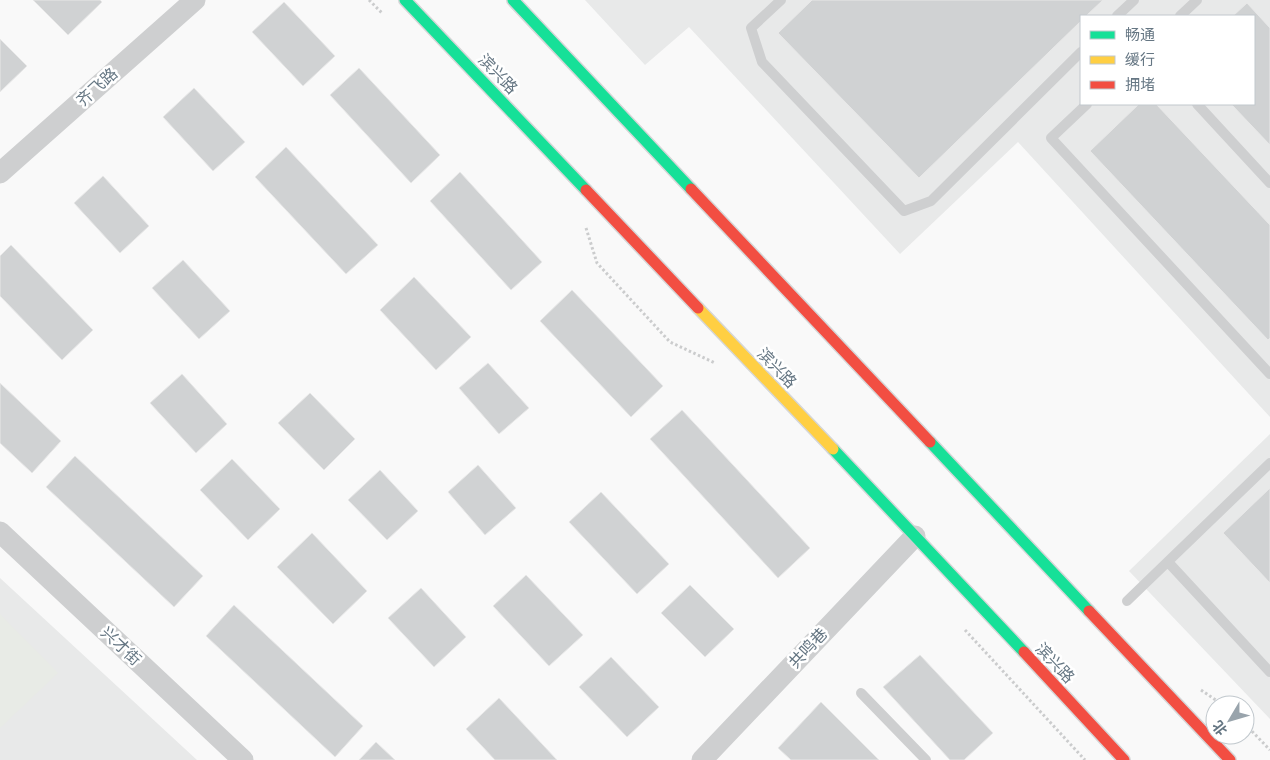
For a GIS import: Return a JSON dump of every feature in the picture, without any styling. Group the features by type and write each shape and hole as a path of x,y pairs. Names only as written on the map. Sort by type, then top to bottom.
{"main road":[{"name":"滨兴路","path":"405,0 915,536 1124,760"},
{"path":"514,0 1230,760"}],"street":[{"name":"齐飞路","path":"0,173 195,0"},
{"name":"兴才街","path":"0,532 243,760"},
{"name":"共鸣巷","path":"702,760 915,536"}],"lane":[{"path":"781,0 751,28 762,62 904,211 931,201 1080,53"},
{"path":"1119,15 1134,0"},
{"path":"1181,15 1197,0"},
{"path":"1086,105 1051,138 1270,374"},
{"path":"1198,105 1270,183"},
{"path":"1127,600 1270,463"},
{"path":"1168,562 1270,672"},
{"path":"860,693 926,760"}],"path":[{"path":"369,0 383,14"},
{"path":"585,226 597,263 670,342 720,366"},
{"path":"964,628 1085,760"},
{"path":"1255,734 1270,750"}],"shaded area":[{"path":"585,0 1270,0 1270,417 1018,142 900,254 689,27 645,65"},
{"path":"1270,434 1270,719 1255,703 1255,695 1247,695 1129,571"},
{"path":"0,578 197,760 0,760"},
{"path":"0,614 58,673 0,728"}],"building":[{"path":"33,0 100,0 102,2 68,35"},
{"path":"812,0 1103,0 1087,15 1080,15 1080,22 919,178 778,33"},
{"path":"284,2 335,56 303,86 252,32"},
{"path":"1247,3 1270,28 1270,145 1232,105 1255,105 1255,15 1234,15"},
{"path":"0,39 27,66 0,92"},
{"path":"359,68 440,155 411,183 330,95"},
{"path":"194,88 245,142 213,171 163,117"},
{"path":"1138,105 1157,105 1270,225 1270,338 1268,340 1090,151"},
{"path":"286,147 378,245 346,274 255,177"},
{"path":"460,172 542,262 511,290 430,201"},
{"path":"103,176 149,226 120,253 74,203"},
{"path":"11,245 93,330 62,360 0,296 0,256"},
{"path":"183,260 230,311 199,339 152,288"},
{"path":"414,277 471,337 436,370 380,310"},
{"path":"572,290 663,386 631,417 540,321"},
{"path":"488,363 529,408 499,434 459,388"},
{"path":"182,374 227,424 196,453 150,403"},
{"path":"0,383 61,441 32,473 0,443"},
{"path":"310,393 355,439 324,470 278,423"},
{"path":"682,410 810,548 778,578 650,439"},
{"path":"75,456 203,576 174,607 46,487"},
{"path":"232,459 280,509 248,540 200,490"},
{"path":"478,465 516,508 485,535 448,492"},
{"path":"380,470 418,511 387,540 348,500"},
{"path":"1270,488 1270,583 1223,533"},
{"path":"601,492 669,564 637,594 569,522"},
{"path":"312,533 367,591 333,624 277,567"},
{"path":"526,575 583,635 549,666 493,606"},
{"path":"690,585 734,629 705,657 661,613"},
{"path":"421,588 466,637 434,667 388,618"},
{"path":"234,605 363,726 335,757 206,636"},
{"path":"920,655 993,733 964,760 950,760 883,687"},
{"path":"611,657 659,707 627,737 579,687"},
{"path":"499,698 557,760 495,760 466,729"},
{"path":"821,702 879,760 791,760 778,748"},
{"path":"376,742 395,760 359,760"}],"traffic: fast":[{"path":"405,0 586,190"},
{"path":"513,0 691,189"},
{"path":"930,442 1089,611"},
{"path":"833,449 1024,652"}],"traffic: slow":[{"path":"698,308 833,449"}],"traffic: jam":[{"path":"691,189 930,442"},
{"path":"586,190 698,308"},
{"path":"1089,611 1230,760"},
{"path":"1024,652 1124,760"}]}
